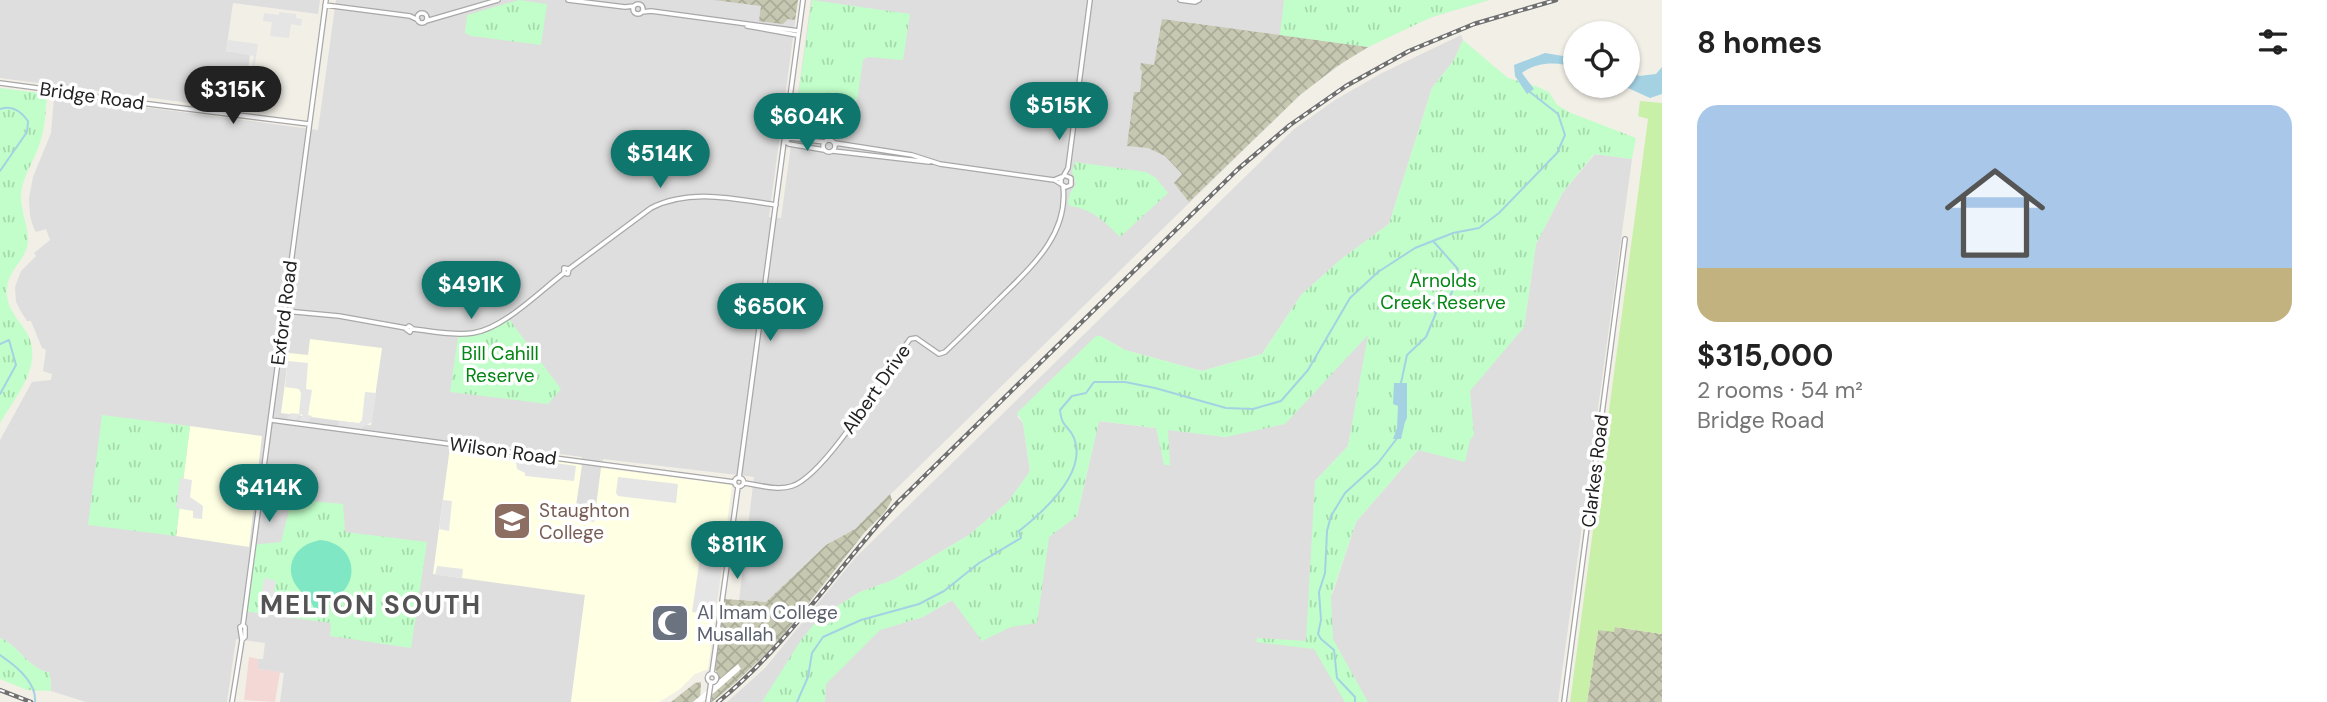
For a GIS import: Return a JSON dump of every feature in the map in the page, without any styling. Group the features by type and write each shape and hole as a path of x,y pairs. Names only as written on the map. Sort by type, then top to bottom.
{"street":[{"path":"325,2 410,16 422,23 498,0"},
{"path":"568,0 625,7 638,4 642,9 651,11 741,23 756,29 799,33"},
{"path":"708,702 711,682 707,677 712,673 738,487 734,482 739,478 803,0"},
{"path":"1061,183 1068,168 1090,0"},
{"path":"1180,0 1199,0"},
{"name":"Exford Road","path":"232,702 325,2"},
{"path":"634,6 634,12"},
{"path":"625,7 638,14 642,9"},
{"path":"410,16 423,13 434,18"},
{"path":"418,14 418,20"},
{"path":"426,21 427,15"},
{"name":"Bridge Road","path":"0,83 309,124"},
{"path":"785,141 790,138 825,142 830,140 912,155 931,162"},
{"path":"785,141 828,152 931,162 1061,183 1072,181 1065,176"},
{"path":"824,150 825,142"},
{"path":"833,151 835,143"},
{"name":"Albert Drive","path":"744,483 787,487 809,476 844,435 910,339 916,338 938,354 943,354 1036,262 1049,244 1056,230 1064,194 1061,183"},
{"path":"285,311 339,316 406,328 410,326 412,329 457,333 485,330 564,273 564,268 569,269 651,208 666,201 694,195 776,205"},
{"name":"Clarkes Road","path":"1564,702 1625,239"},
{"name":"Wilson Road","path":"271,420 734,482"},
{"path":"738,487 744,483 739,478"}],"shaded area":[{"path":"0,0 320,0 318,14 233,3 226,51 250,55 243,110 0,78"},
{"path":"336,0 798,0 769,217 781,218 811,0 1489,0 1432,17 1389,35 1345,61 1301,94 855,529 826,545 766,602 739,600 754,477 603,459 595,522 574,519 582,457 451,439 450,448 585,595 571,702 280,702 284,673 258,669 258,659 263,659 265,643 236,639 227,702 86,702 51,691 50,673 37,669 0,638 0,440 32,382 51,380 52,374 43,371 46,350 42,348 31,321 27,321 16,302 15,287 21,271 36,256 34,253 50,240 46,229 36,232 34,229 29,198 33,177 51,133 54,98 59,96 318,130"},
{"path":"714,0 798,0 795,20 788,19 783,24 759,21 761,6"},
{"path":"279,12 296,14 296,18 302,19 301,26 291,24 289,38 270,36 272,22 263,21 264,13 279,15"},
{"path":"1162,19 1368,47 1336,67 1300,95 1189,202 1174,183 1182,174 1165,156 1148,148 1127,146 1134,92 1140,92 1141,63 1154,65"},
{"path":"1461,35 1463,40 1454,60 1432,88 1389,224 1340,260 1301,295 1262,354 1202,371 1125,350 1100,336 1017,416 1023,423 1030,472 1008,502 969,535 893,580 860,592 820,617 791,656 923,617 1002,571 1077,516 1099,421 1226,437 1369,334 1348,446 1315,481 1332,595 1356,522 1524,327 1536,244 1563,192 1595,154 1632,159 1558,702 727,702 765,668 855,558 1294,129 1335,100 1380,74"},
{"path":"228,40 258,44 249,103 254,56 226,51"},
{"path":"310,339 382,348 371,425 281,413 289,353 308,355"},
{"path":"288,361 308,363 306,389 312,390 308,415 312,416 307,422 298,420 303,415 301,414 296,420 287,419 291,413 299,414 301,393 299,389 285,387"},
{"path":"365,392 376,393 372,422 360,429 337,426 340,421 359,423 362,420"},
{"path":"190,426 262,436 249,547 176,536"},
{"path":"450,447 582,465 574,519 594,522 601,468 732,485 708,669 695,674 679,690 659,702 571,702 585,595 433,574"},
{"path":"509,456 576,466 574,481 525,476 525,473 517,469 516,461 508,460"},
{"path":"618,477 678,484 676,503 618,496"},
{"path":"180,478 192,480 190,497 203,506 202,519 193,518 193,511 176,508"},
{"path":"890,494 892,500 885,512 865,532 777,643 735,683 709,702 718,677 714,664 724,599 766,602 826,545 855,529"},
{"path":"443,500 452,501 449,531 439,529"},
{"path":"703,537 726,540 715,615 692,612"},
{"path":"437,566 463,569 462,578 435,575"},
{"path":"264,578 276,581 273,599 261,597"},
{"path":"1615,627 1662,634 1662,702 1587,702 1598,630"},
{"path":"249,657 258,659 258,669 280,672 275,702 244,700"},
{"path":"701,682 700,702 671,702 695,683"}],"green space":[{"path":"519,0 547,4 541,45 465,33 467,15"},
{"path":"812,0 910,14 903,60 868,57 863,60 857,101 837,100 832,103 828,137 825,139 795,135 793,132"},
{"path":"1284,0 1489,0 1432,17 1368,47 1280,35"},
{"name":"Arnolds Creek Reserve","path":"1463,40 1508,78 1549,92 1557,105 1571,113 1636,138 1632,159 1594,154 1563,192 1536,244 1524,327 1470,391 1474,435 1470,440 1465,462 1418,450 1356,522 1331,596 1333,639 1368,702 1345,702 1314,649 1256,642 1257,638 1306,641 1315,481 1348,446 1368,335 1285,424 1226,437 1168,430 1170,465 1164,465 1156,428 1099,421 1077,516 1049,537 1037,623 1011,627 982,641 952,600 923,617 880,630 826,684 825,702 762,702 801,640 820,617 860,592 893,580 969,535 1008,502 1030,471 1023,423 1017,413 1096,336 1125,350 1202,371 1262,354 1301,295 1340,260 1389,224 1432,88 1454,60"},
{"path":"0,88 48,94 42,136 22,189 21,203 28,234 27,247 8,281 7,288 11,309 30,339 31,364 21,389 0,423"},
{"path":"1640,101 1662,103 1662,634 1615,627 1614,632 1598,630 1587,702 1570,702 1648,119 1638,116"},
{"path":"1075,162 1146,172 1156,178 1168,193 1120,237 1098,217 1068,203 1076,184 1072,171"},
{"name":"Bill Cahill Reserve","path":"509,319 561,389 548,404 450,392 458,337 486,332"},
{"path":"102,415 190,426 176,536 88,525"},
{"path":"299,500 343,504 345,532 427,542 411,648 330,636 331,623 244,611 251,545 281,542 291,502"},
{"path":"320,540 335,544 345,551 352,573 342,592 331,598 317,600 321,609 316,612 311,599 295,584 291,566 300,550"},
{"path":"0,638 13,646 29,662 50,673 51,691 27,690 0,679"}],"water":[{"path":"1545,53 1563,56 1563,64 1548,64 1522,73 1534,89 1527,94 1515,76 1514,65"},
{"path":"1662,67 1662,94 1650,98 1640,93 1640,76 1656,74"},
{"path":"1394,383 1407,383 1407,418 1401,439 1393,439 1397,428 1398,406 1393,404"}],"pier":[{"path":"738,664 741,669 715,692 702,702 693,702"}],"waterway":[{"path":"797,702 808,677 812,653 823,637 861,620 919,604 944,591 979,563 1021,538 1019,531 1051,502 1075,465 1077,451 1074,438 1062,421 1060,410 1072,396 1086,393 1094,382 1125,382 1226,408 1253,409 1281,401 1308,370 1350,298 1378,272 1415,248 1453,233 1479,228 1499,213 1557,153 1565,135 1558,114 1530,92"},
{"path":"0,109 16,110 28,121 27,132 0,171"},
{"path":"1401,383 1407,355 1426,337 1436,313 1429,305 1450,296 1455,286 1457,268 1434,242"},
{"path":"0,344 9,340 16,365 0,394"},
{"path":"1355,702 1355,697 1337,678 1334,650 1318,634 1321,620 1319,592 1325,573 1327,531 1331,516 1345,493 1378,463 1398,437"},
{"path":"0,655 29,681 35,702"}],"railway":[{"path":"718,702 790,631 898,502 1238,169 1290,125 1346,86 1409,51 1474,24 1556,0"},
{"path":"0,690 31,702"}],"place":[{"name":"Staughton College","path":"512,521"},
{"name":"Al Imam College Musallah","path":"670,623"}],"district":[{"name":"MELTON SOUTH","path":"371,605"}]}
